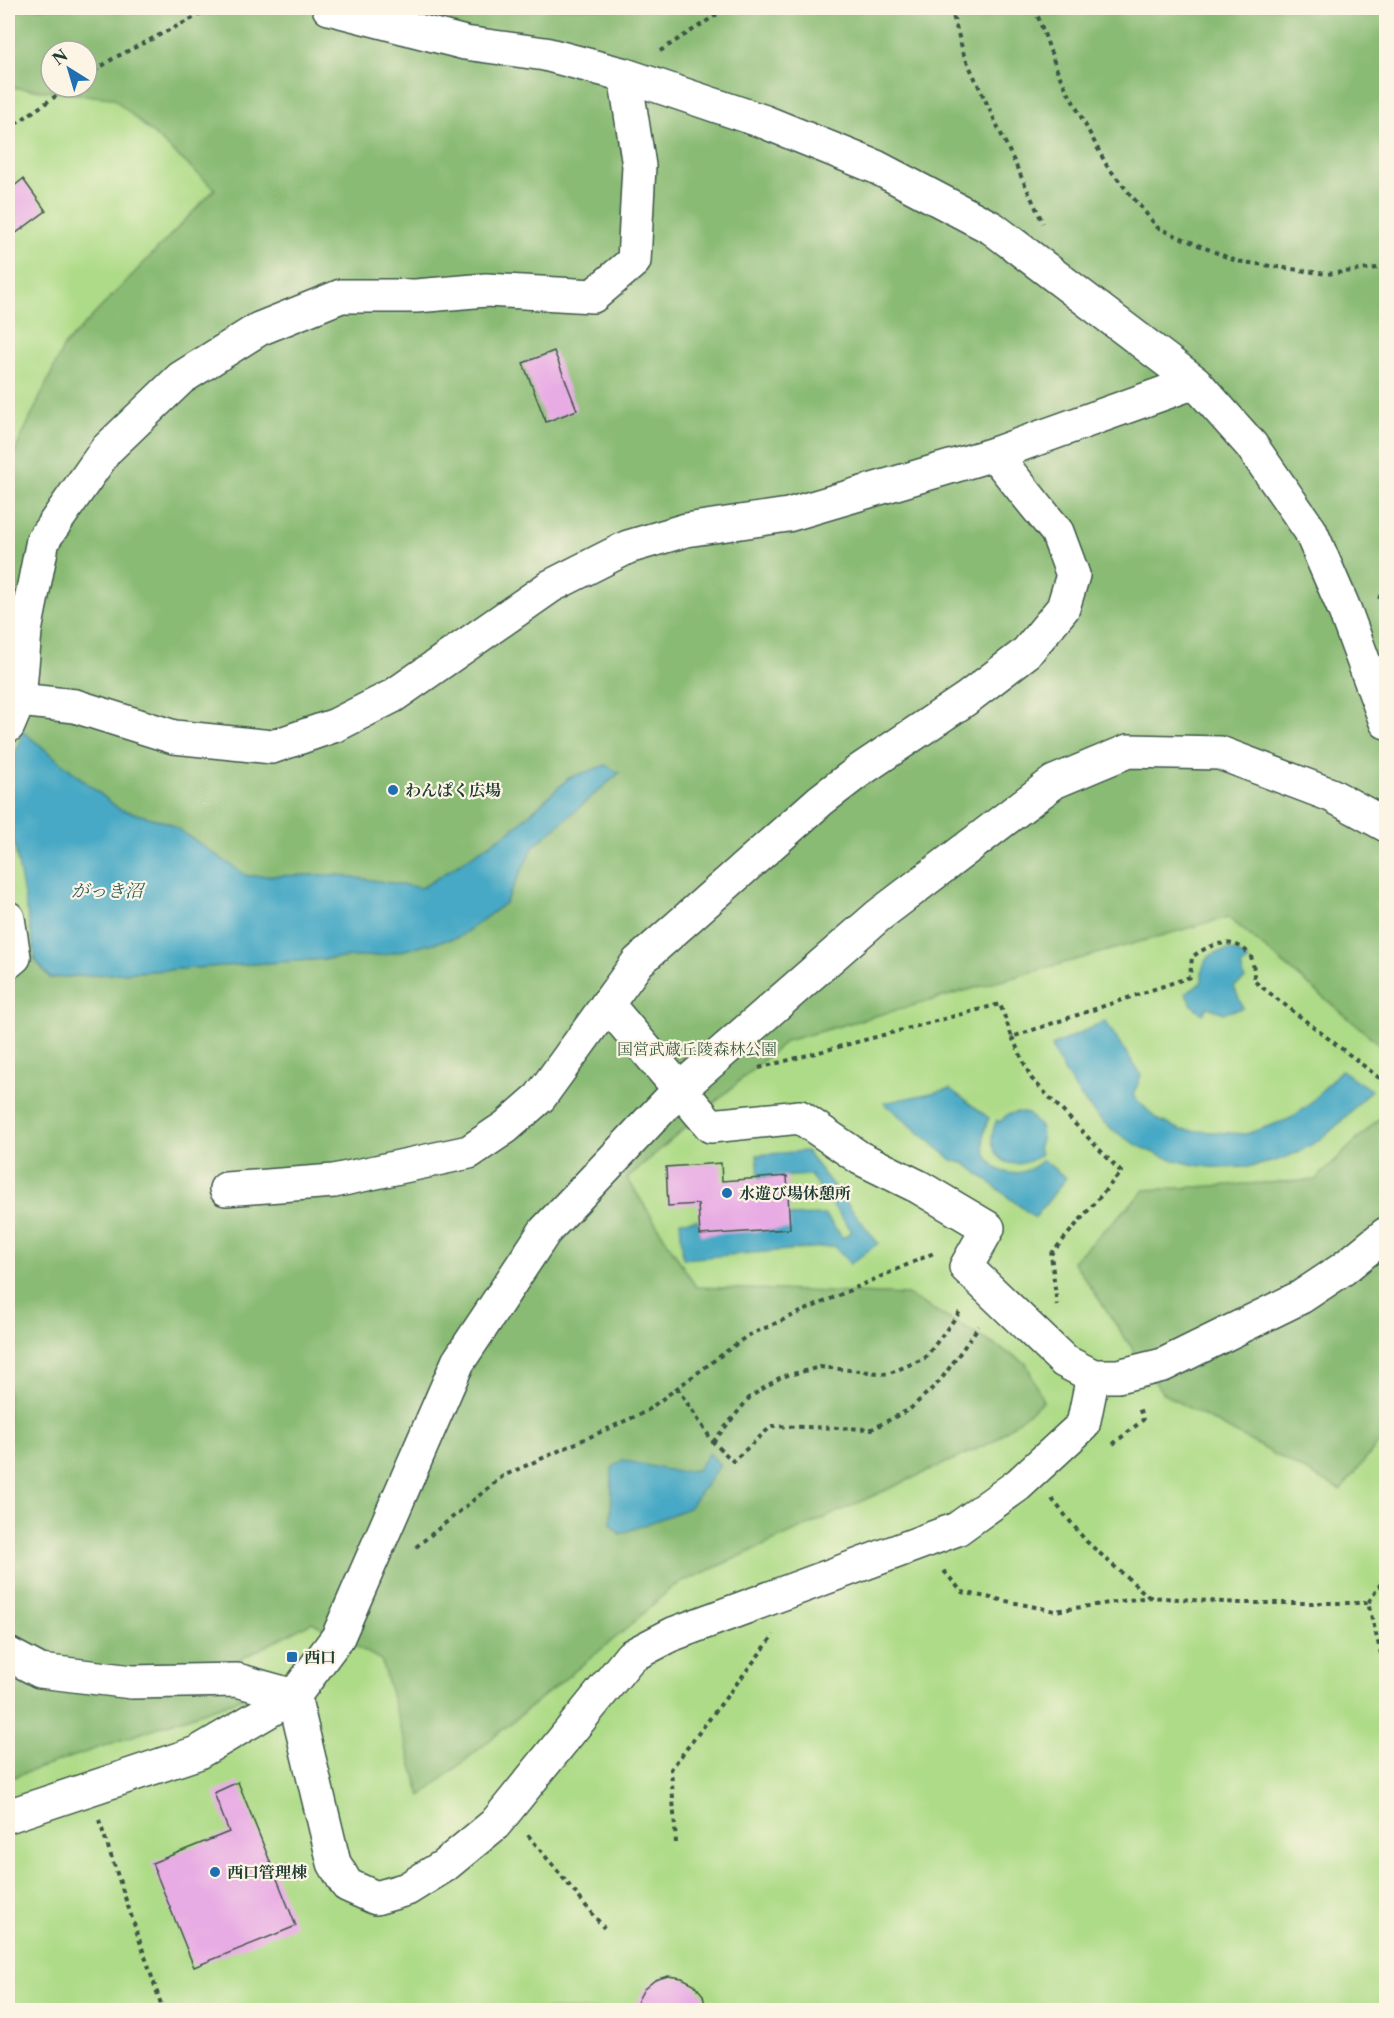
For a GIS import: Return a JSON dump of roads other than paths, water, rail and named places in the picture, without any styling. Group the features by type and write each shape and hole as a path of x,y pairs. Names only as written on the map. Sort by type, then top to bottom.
{"street":[{"path":"329,8 465,43 545,54 625,75 765,122 876,167 992,228 1195,382 1251,445 1310,530 1345,611 1386,722"},
{"path":"625,75 639,166 634,261 593,296 486,290 416,296 341,296 259,329 181,378 106,450 43,540 25,631 13,713 75,706 174,737 272,747 336,725 393,696 551,586 628,547 686,530 788,515 994,454 1195,382"},
{"path":"226,1189 334,1181 469,1152 506,1127 540,1097 638,962 821,800 859,771 966,699 1026,653 1063,608 1072,575 1057,532 994,454"},
{"path":"8,1816 197,1753 294,1696 338,1637 458,1362 545,1232 680,1089 878,915 1054,782 1128,751 1220,753 1331,795 1386,825"},
{"path":"8,918 15,957 8,962"},
{"path":"607,1004 711,1126 800,1117 860,1158 920,1186 988,1228 982,1282 1064,1361 1093,1376 1118,1376 1162,1365 1301,1297 1343,1269 1386,1234"},
{"path":"294,1696 334,1863 347,1885 376,1899 407,1889 444,1866 495,1824 631,1656 673,1634 957,1528 1031,1473 1083,1425 1093,1376"},
{"path":"8,1654 40,1671 132,1682 237,1680 294,1696"}],"water":[{"name":"がっき沼","path":"22,731 119,809 169,823 247,876 339,875 422,888 512,830 569,778 606,765 619,773 534,846 505,903 459,937 383,955 50,978 36,961 8,810 8,779"},
{"path":"1228,950 1237,952 1249,961 1241,967 1245,979 1234,987 1243,1008 1224,1013 1207,1007 1203,1014 1193,1006 1185,993 1202,982 1204,963 1210,956"},
{"path":"1105,1021 1141,1075 1133,1096 1157,1119 1181,1130 1246,1134 1289,1119 1309,1105 1341,1070 1371,1090 1333,1129 1308,1147 1281,1159 1252,1166 1223,1168 1194,1165 1138,1146 1113,1130 1080,1096 1067,1076 1052,1046"},
{"path":"950,1089 989,1118 984,1133 984,1147 988,1159 995,1167 1005,1172 1017,1173 1030,1169 1043,1160 1066,1178 1035,1218 966,1164 952,1160 884,1103"},
{"path":"1017,1112 1028,1114 1041,1128 1042,1138 1038,1148 1041,1154 1020,1164 1002,1159 993,1143 993,1132 997,1120 1000,1122 1007,1115"},
{"path":"806,1151 878,1243 850,1264 835,1246 683,1259 680,1221 699,1220 700,1234 789,1216 825,1215 843,1238 852,1231 810,1175 759,1178 757,1155"},
{"path":"709,1453 720,1465 689,1508 620,1534 611,1524 612,1468 622,1460 677,1472 697,1470"}],"place":[{"name":"わんぱく広場","path":"393,790"},
{"name":"水遊び場休憩所","path":"727,1193"},
{"name":"西口","path":"292,1657"},
{"name":"西口管理棟","path":"215,1872"}],"park label":[{"name":"国営武蔵丘陵森林公園","path":"697,1049"}]}
